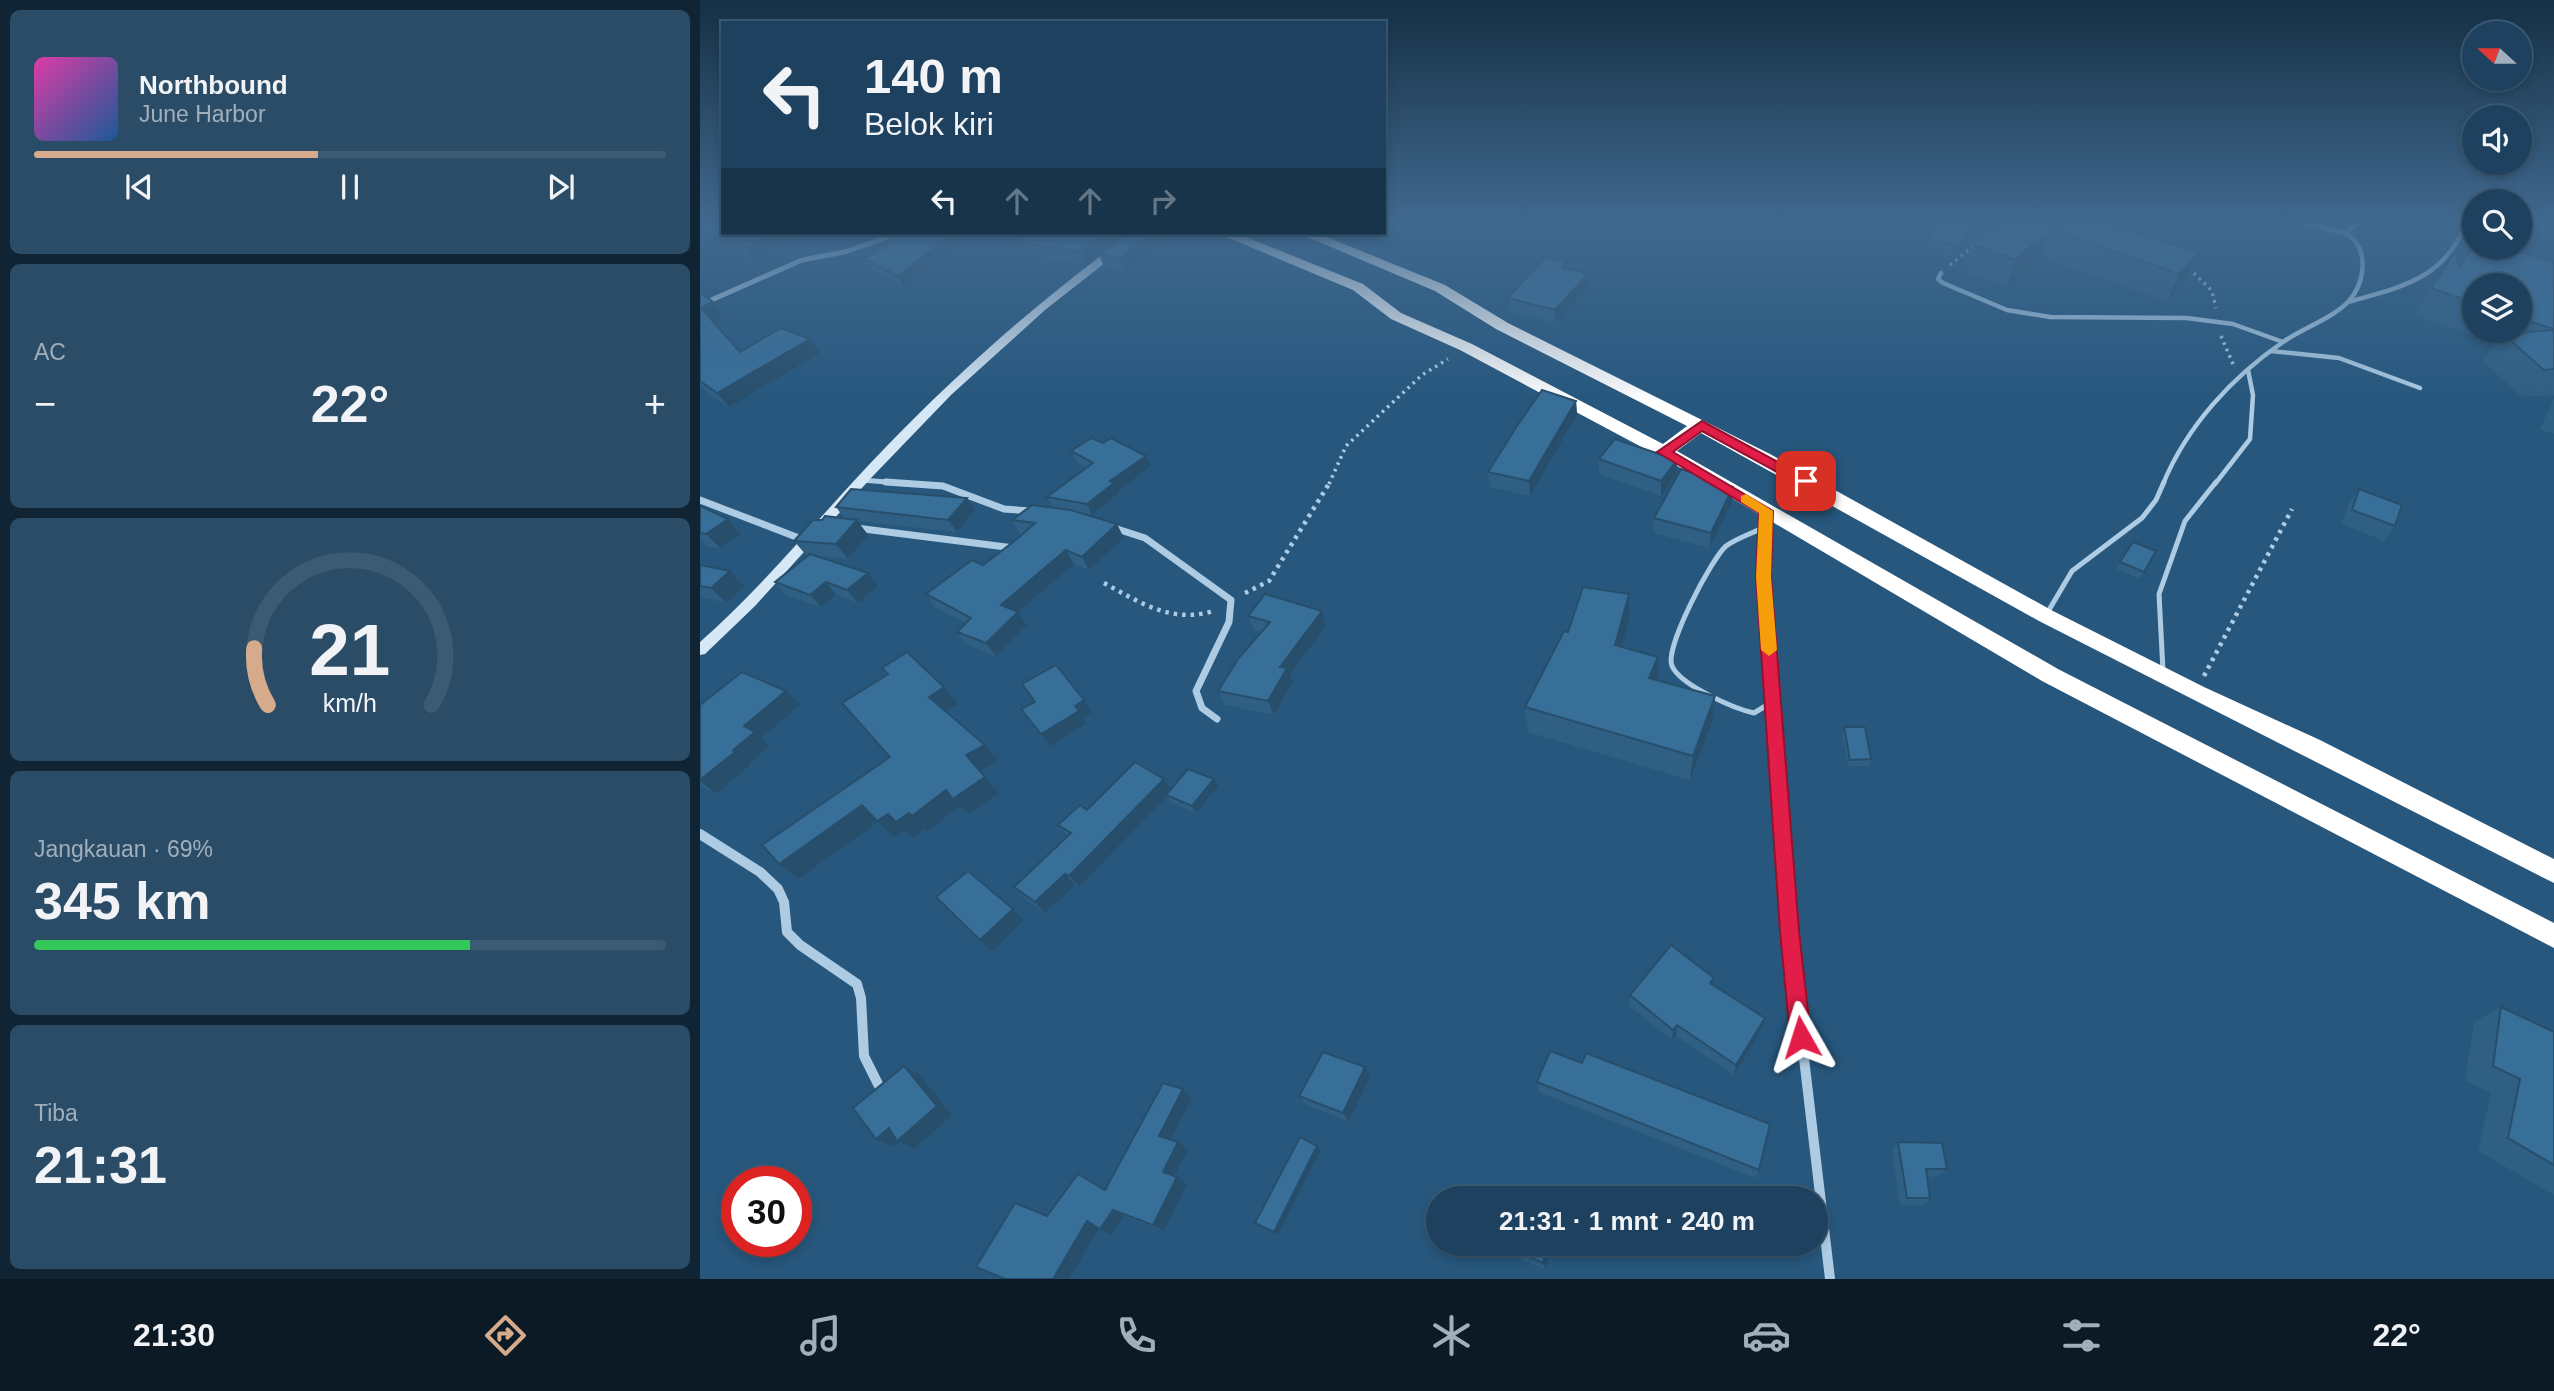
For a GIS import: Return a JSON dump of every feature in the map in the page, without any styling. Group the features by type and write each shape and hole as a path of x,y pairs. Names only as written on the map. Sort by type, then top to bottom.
{"highway":[{"path":"1345,283 1358,288 1396,316 1466,346 1511,373 1664,452 1765,519 2050,675 2554,936"},
{"path":"1427,283 1502,326 1702,425 2046,616 2196,693 2312,747 2554,872"},
{"path":"1664,452 1702,425"}],"street":[{"path":"700,305 750,283"},
{"path":"700,650 743,614 808,541 830,524 862,480 915,426 1072,283"},
{"path":"862,480 943,486 1004,509 1041,512"},
{"path":"700,500 808,541"},
{"path":"1765,519 1763,577 1789,931 1830,1279"},
{"path":"1106,525 1145,538 1231,600 1229,622 1196,691 1197,701 1203,712 1217,719"},
{"path":"848,527 1021,548"},
{"path":"700,834 760,872 778,889 784,902 787,932 800,945 857,984 861,998 864,1056 879,1086"}],"lane":[{"path":"1943,283 2007,310 2050,317 2187,318 2214,321 2233,324 2283,342"},
{"path":"2348,302 2358,283"},
{"path":"2046,616 2072,571 2142,518 2156,500 2172,462 2212,405 2238,377 2283,342 2348,302 2415,283"},
{"path":"2271,351 2339,358 2420,388"},
{"path":"2163,676 2159,594 2185,521 2250,439 2253,394 2248,370"},
{"path":"1765,519 1725,547 1679,625 1670,653 1672,667 1686,680 1734,709 1754,713 1772,702"}],"path":[{"path":"2205,283 2212,292 2216,306 2214,321 2238,377"},
{"path":"1104,583 1160,611 1183,617 1209,613 1269,581 1326,491 1346,446 1422,374 1466,346"},
{"path":"2196,693 2292,509"}],"building":[{"path":"1522,283 1580,283 1555,310 1508,298"},
{"path":"2435,283 2462,283 2462,299 2431,288"},
{"path":"2532,283 2554,283 2554,329 2532,322"},
{"path":"700,292 713,302 701,308 740,352 781,328 810,339 717,393 700,381"},
{"path":"2554,330 2554,369 2544,370 2513,343 2532,343 2532,332"},
{"path":"1542,390 1576,401 1529,481 1488,472 1517,426"},
{"path":"1091,438 1103,443 1111,438 1146,456 1110,481 1114,483 1087,504 1047,497 1093,463 1071,451"},
{"path":"1615,439 1677,460 1661,481 1599,459"},
{"path":"1681,469 1733,487 1711,533 1654,518"},
{"path":"851,489 967,498 948,520 836,507"},
{"path":"2359,489 2402,505 2395,526 2352,510"},
{"path":"1032,505 1071,510 1117,524 1082,557 1066,550 1001,605 1018,612 986,643 957,632 971,618 926,594 972,560 983,565 1017,539 1035,523 1012,520"},
{"path":"700,506 728,519 706,534 700,533"},
{"path":"825,516 857,520 836,544 794,541 813,520 822,520"},
{"path":"2133,542 2156,551 2144,572 2120,562"},
{"path":"810,554 868,573 847,590 826,582 810,595 775,582"},
{"path":"700,565 730,571 711,588 700,586"},
{"path":"1583,587 1629,594 1615,645 1658,657 1649,678 1715,696 1693,756 1525,707 1564,631 1568,632"},
{"path":"1265,594 1322,611 1280,667 1287,668 1268,701 1218,691 1238,659 1270,622 1248,616"},
{"path":"907,652 944,687 929,697 985,745 966,755 985,777 953,799 946,790 912,816 909,813 896,822 888,814 877,821 862,805 779,864 762,845 890,757 842,703 888,674 882,668"},
{"path":"1056,665 1084,700 1075,706 1079,711 1041,734 1021,709 1035,702 1022,684"},
{"path":"742,672 786,691 744,726 755,732 700,780 700,705"},
{"path":"1844,727 1865,727 1871,759 1850,760"},
{"path":"1135,762 1164,779 1069,876 1065,874 1035,902 1014,887 1071,833 1058,825 1080,805 1087,810"},
{"path":"1188,769 1214,779 1192,806 1166,795"},
{"path":"968,871 1013,909 980,940 936,897"},
{"path":"1671,945 1714,978 1710,983 1765,1018 1736,1065 1677,1025 1673,1030 1630,995"},
{"path":"2501,1007 2554,1032 2554,1165 2508,1138 2520,1079 2493,1066"},
{"path":"1550,1051 1582,1063 1586,1053 1770,1124 1759,1170 1537,1082"},
{"path":"1323,1052 1365,1067 1343,1113 1299,1096"},
{"path":"904,1066 937,1106 897,1141 889,1128 876,1139 853,1108"},
{"path":"1163,1083 1183,1089 1159,1136 1178,1142 1163,1172 1177,1177 1153,1225 1113,1210 1100,1229 1087,1221 1053,1279 1005,1279 976,1267 1015,1203 1047,1216 1078,1174 1105,1190"},
{"path":"1300,1137 1317,1146 1274,1232 1255,1223"},
{"path":"1898,1142 1942,1143 1947,1169 1926,1169 1930,1198 1907,1198"},
{"path":"1526,1256 1545,1256 1543,1263"}],"slow traffic":[{"path":"1746,499 1766,511 1763,577 1769,650"}],"route":[{"path":"1801,1037 1789,931 1763,577 1766,511 1664,452 1702,425 1806,481"}]}
